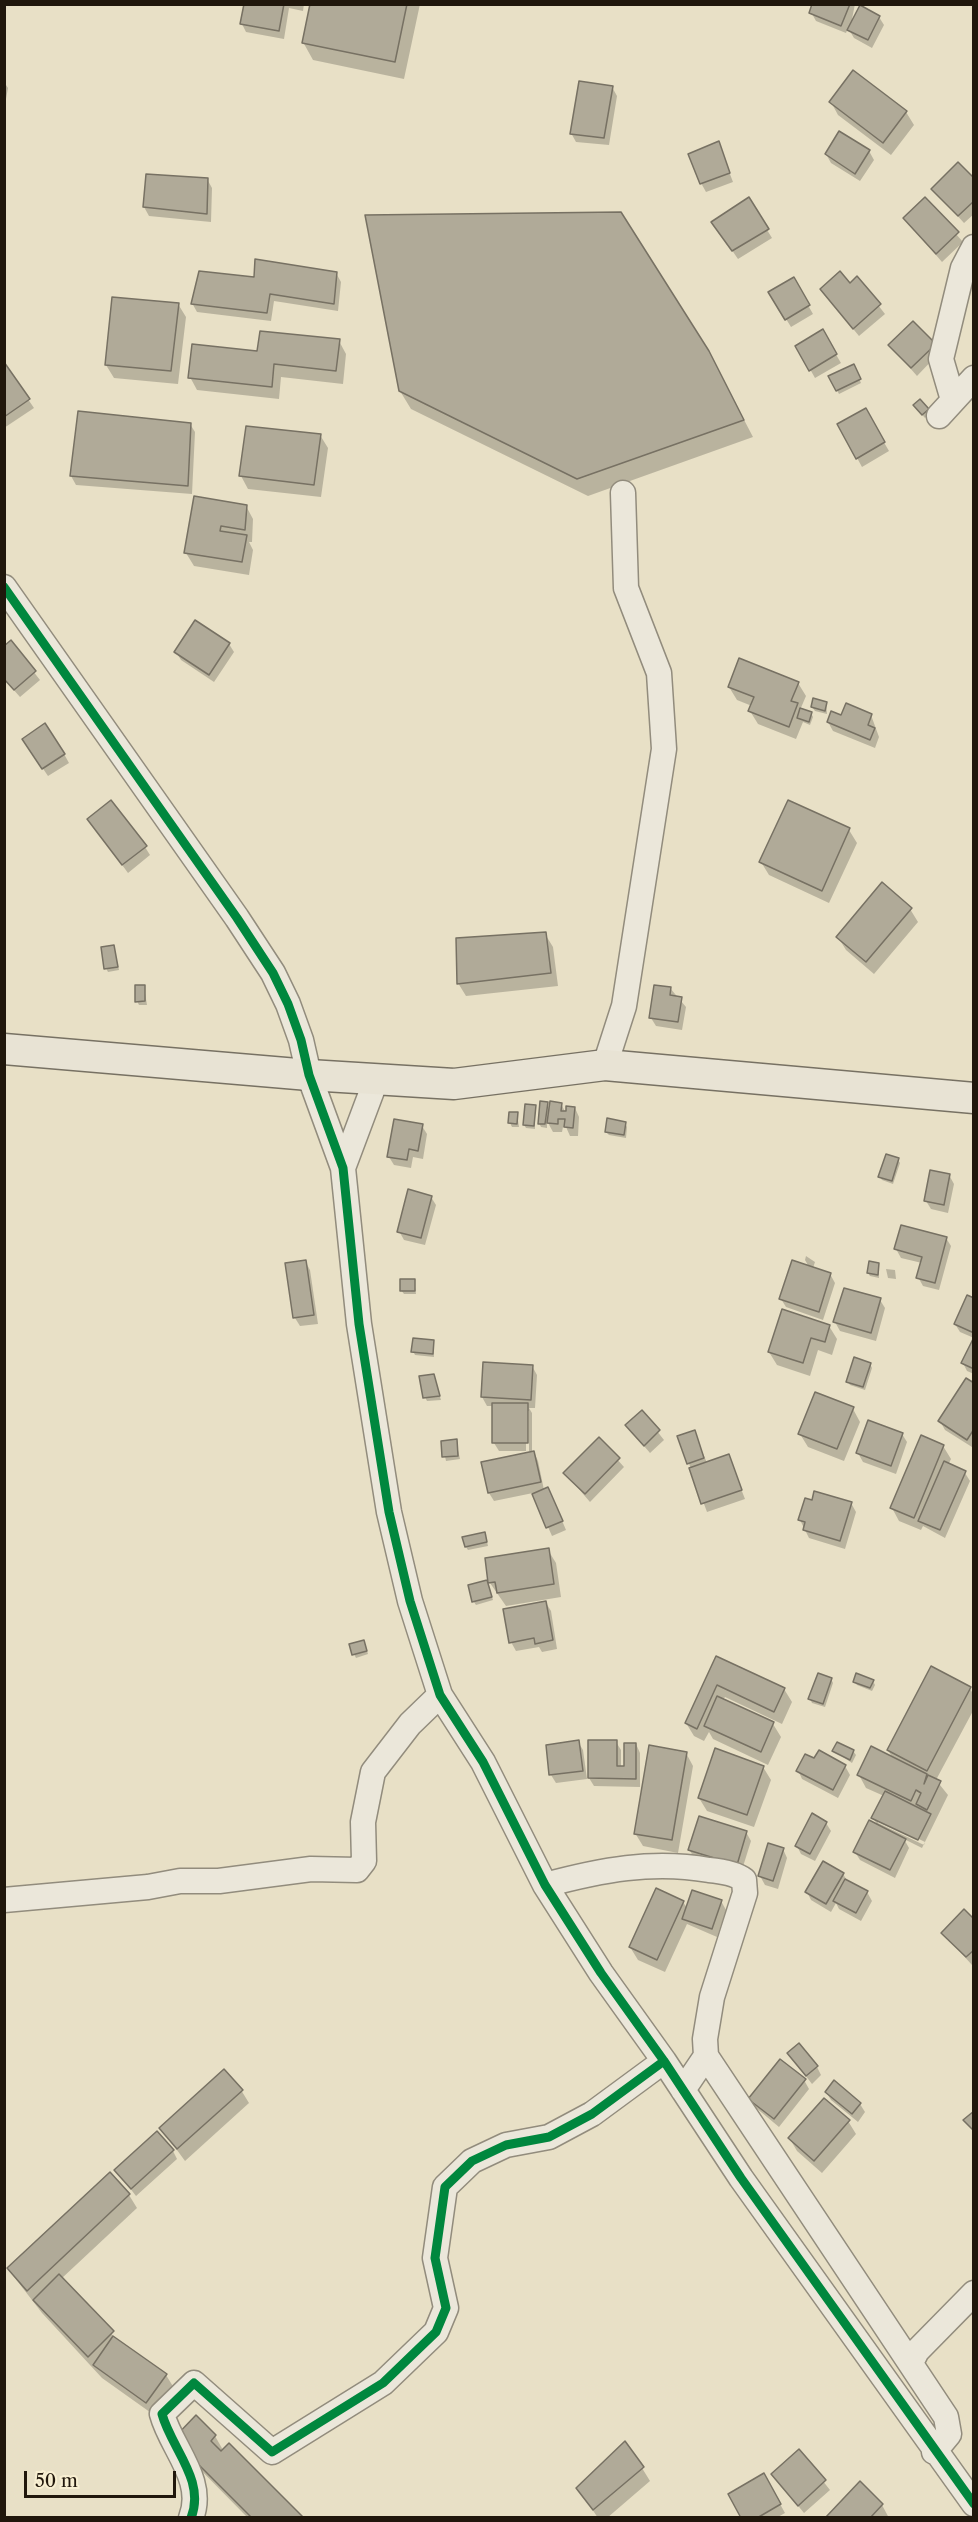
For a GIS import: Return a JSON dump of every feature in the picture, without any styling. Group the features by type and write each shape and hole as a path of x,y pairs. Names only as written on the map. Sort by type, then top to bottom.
{"main road":[{"path":"4,1049 309,1075 454,1084 604,1065 974,1098"}],"street":[{"path":"970,264 941,359 946,408 974,378"},
{"path":"604,1065 624,1006 664,749 659,673 626,588 623,493"},
{"path":"4,587 237,918 273,973 294,1022 309,1075 343,1168 359,1324 389,1512 410,1601 440,1695 483,1762 545,1885 601,1973 664,2061 741,2178 934,2452 974,2504"},
{"path":"343,1168 376,1080"},
{"path":"4,1900 148,1887 180,1881 219,1881 310,1869 357,1870 364,1861 363,1822 373,1772 410,1724 440,1695"},
{"path":"545,1885 610,1869 652,1864 681,1865 715,1871 744,1880 745,1893 712,1997 706,2027 706,2056 946,2417 949,2434 934,2452"},
{"path":"682,2090 706,2056"},
{"path":"191,2517 195,2487 181,2452 168,2435 162,2414 194,2383 272,2452 384,2383 436,2332 446,2308 435,2258 445,2187 472,2161 506,2145 549,2137 592,2114 664,2061"},
{"path":"911,2363 917,2351 974,2293"}],"building":[{"path":"244,4 284,4 279,31 240,24"},
{"path":"310,4 407,4 395,62 302,43"},
{"path":"812,4 850,4 841,26 809,13"},
{"path":"860,5 880,16 868,40 847,30"},
{"path":"853,70 907,111 883,143 829,102"},
{"path":"579,81 613,86 604,138 570,134"},
{"path":"839,131 870,150 855,174 825,154"},
{"path":"719,141 730,173 700,184 688,154"},
{"path":"958,162 974,178 974,201 958,216 931,189"},
{"path":"146,174 208,178 207,214 143,207"},
{"path":"749,197 769,229 732,251 711,222"},
{"path":"925,197 959,232 936,254 903,218"},
{"path":"621,212 709,351 744,420 577,479 399,391 365,215"},
{"path":"255,259 337,272 334,304 270,294 267,313 191,304 199,271 254,277"},
{"path":"840,271 850,283 857,276 881,304 853,329 820,289"},
{"path":"794,277 810,305 785,320 768,292"},
{"path":"112,297 179,303 171,371 105,365"},
{"path":"913,321 936,344 911,368 888,345"},
{"path":"823,329 837,354 809,371 795,346"},
{"path":"260,331 340,339 336,371 274,364 272,387 188,378 192,344 257,351"},
{"path":"4,362 30,399 4,417"},
{"path":"854,364 861,379 836,391 828,376"},
{"path":"920,399 929,409 922,415 913,405"},
{"path":"866,408 885,442 856,459 837,424"},
{"path":"78,411 191,423 188,486 70,476"},
{"path":"246,426 321,434 314,485 239,476"},
{"path":"194,496 247,505 245,530 221,526 220,531 247,535 242,562 184,553"},
{"path":"195,620 230,643 209,675 174,652"},
{"path":"11,640 36,671 14,690 4,679 4,646"},
{"path":"739,658 799,682 791,701 798,703 789,727 748,711 754,697 728,687"},
{"path":"813,698 827,702 825,711 811,707"},
{"path":"846,703 872,714 868,725 875,728 870,740 827,722 831,711 841,715"},
{"path":"800,708 812,712 809,722 797,718"},
{"path":"45,723 65,754 42,769 22,739"},
{"path":"111,800 147,846 122,865 87,819"},
{"path":"788,800 850,828 822,891 759,862"},
{"path":"882,882 912,908 866,962 836,937"},
{"path":"546,932 551,973 457,984 456,938"},
{"path":"114,945 118,967 104,969 101,947"},
{"path":"135,985 145,985 145,1001 135,1002"},
{"path":"654,985 671,987 670,995 682,997 678,1022 649,1018"},
{"path":"540,1101 548,1102 545,1124 538,1124"},
{"path":"550,1101 562,1103 561,1111 566,1111 566,1106 575,1107 573,1128 564,1127 565,1119 558,1119 558,1124 547,1123"},
{"path":"525,1104 536,1105 534,1126 523,1125"},
{"path":"509,1112 518,1112 517,1124 508,1123"},
{"path":"607,1118 626,1122 624,1135 605,1132"},
{"path":"394,1119 423,1124 418,1151 409,1149 407,1160 387,1157"},
{"path":"886,1154 899,1158 892,1181 878,1177"},
{"path":"930,1170 950,1174 944,1205 924,1201"},
{"path":"408,1189 432,1196 421,1238 397,1232"},
{"path":"901,1225 947,1237 935,1283 916,1278 922,1257 894,1249"},
{"path":"306,1260 314,1315 293,1318 285,1263"},
{"path":"792,1260 831,1273 819,1312 779,1299"},
{"path":"869,1261 879,1263 878,1275 867,1273"},
{"path":"400,1279 415,1279 415,1291 400,1291"},
{"path":"844,1288 881,1298 871,1333 833,1322"},
{"path":"967,1295 974,1298 974,1333 954,1324"},
{"path":"782,1309 830,1325 825,1342 811,1338 803,1363 768,1352"},
{"path":"974,1337 974,1369 961,1363"},
{"path":"413,1338 434,1340 433,1354 411,1352"},
{"path":"854,1357 871,1363 863,1387 846,1382"},
{"path":"483,1362 533,1365 531,1400 481,1397"},
{"path":"434,1374 440,1396 423,1398 419,1376"},
{"path":"966,1378 974,1383 974,1429 967,1440 938,1421"},
{"path":"815,1392 854,1407 837,1449 798,1434"},
{"path":"492,1403 528,1403 528,1443 492,1443"},
{"path":"642,1410 660,1430 644,1446 625,1425"},
{"path":"868,1420 903,1433 891,1466 856,1453"},
{"path":"695,1430 704,1458 687,1464 677,1436"},
{"path":"921,1435 944,1445 914,1518 890,1508"},
{"path":"599,1437 620,1458 585,1494 563,1473"},
{"path":"457,1439 458,1456 442,1457 441,1441"},
{"path":"534,1451 541,1482 488,1493 481,1462"},
{"path":"729,1454 742,1490 701,1504 689,1468"},
{"path":"944,1461 966,1471 940,1530 918,1521"},
{"path":"548,1487 563,1521 546,1528 532,1494"},
{"path":"814,1491 852,1502 840,1541 803,1530 805,1522 798,1520 805,1498 812,1500"},
{"path":"485,1532 487,1542 465,1547 462,1537"},
{"path":"549,1548 554,1584 497,1593 495,1582 488,1583 485,1558"},
{"path":"487,1580 492,1597 472,1602 468,1585"},
{"path":"546,1601 553,1640 535,1644 534,1638 509,1643 503,1609"},
{"path":"364,1640 367,1651 352,1655 349,1644"},
{"path":"716,1656 785,1688 774,1712 717,1685 697,1729 685,1723"},
{"path":"931,1666 971,1687 927,1771 887,1750"},
{"path":"818,1673 832,1678 823,1704 808,1699"},
{"path":"856,1673 874,1680 870,1688 853,1682"},
{"path":"717,1696 774,1722 761,1752 704,1726"},
{"path":"579,1740 583,1771 549,1775 546,1745"},
{"path":"588,1740 617,1740 617,1766 624,1766 624,1743 636,1743 636,1779 588,1778"},
{"path":"837,1742 854,1750 850,1760 832,1751"},
{"path":"649,1745 687,1752 672,1840 634,1834"},
{"path":"871,1746 927,1774 924,1784 928,1775 941,1781 927,1810 916,1804 921,1793 916,1790 911,1801 857,1775"},
{"path":"715,1748 764,1766 747,1815 698,1798"},
{"path":"819,1750 846,1765 833,1790 796,1771 805,1754 814,1758"},
{"path":"885,1791 931,1814 918,1840 871,1818"},
{"path":"812,1813 827,1822 810,1854 795,1846"},
{"path":"699,1816 747,1831 737,1865 688,1850"},
{"path":"869,1820 906,1839 890,1870 853,1852"},
{"path":"768,1843 784,1848 773,1881 758,1876"},
{"path":"823,1861 844,1873 826,1904 805,1892"},
{"path":"845,1879 868,1891 856,1913 833,1901"},
{"path":"656,1888 684,1901 657,1960 629,1947"},
{"path":"692,1890 722,1900 712,1929 682,1919"},
{"path":"964,1909 974,1919 974,1950 966,1957 941,1933"},
{"path":"799,2043 818,2066 806,2076 787,2053"},
{"path":"780,2059 806,2079 774,2119 748,2099"},
{"path":"224,2069 243,2090 177,2149 159,2128"},
{"path":"834,2080 861,2103 852,2114 825,2092"},
{"path":"824,2098 850,2120 814,2161 788,2138"},
{"path":"974,2111 974,2131 963,2120"},
{"path":"157,2131 174,2150 131,2189 114,2170"},
{"path":"110,2172 130,2194 27,2291 7,2268"},
{"path":"59,2274 114,2331 88,2357 33,2300"},
{"path":"113,2336 167,2374 146,2403 93,2365"},
{"path":"196,2415 216,2435 211,2441 221,2451 229,2443 304,2518 252,2518 173,2439"},
{"path":"625,2441 644,2467 593,2510 576,2488"},
{"path":"799,2449 826,2480 798,2506 771,2474"},
{"path":"764,2473 781,2504 757,2518 741,2518 728,2494"},
{"path":"860,2481 883,2504 870,2518 825,2518"}],"cycle path":[{"path":"4,587 237,918 273,973 288,1004 301,1040 309,1075 343,1168 359,1324 389,1512 410,1601 440,1695 483,1762 545,1885 601,1973 664,2061 741,2178 974,2504"},
{"path":"191,2518 194,2504 191,2477 166,2427 162,2414 194,2383 272,2452 383,2383 436,2332 446,2308 435,2258 445,2187 472,2161 506,2145 549,2137 592,2114 664,2061"}]}
